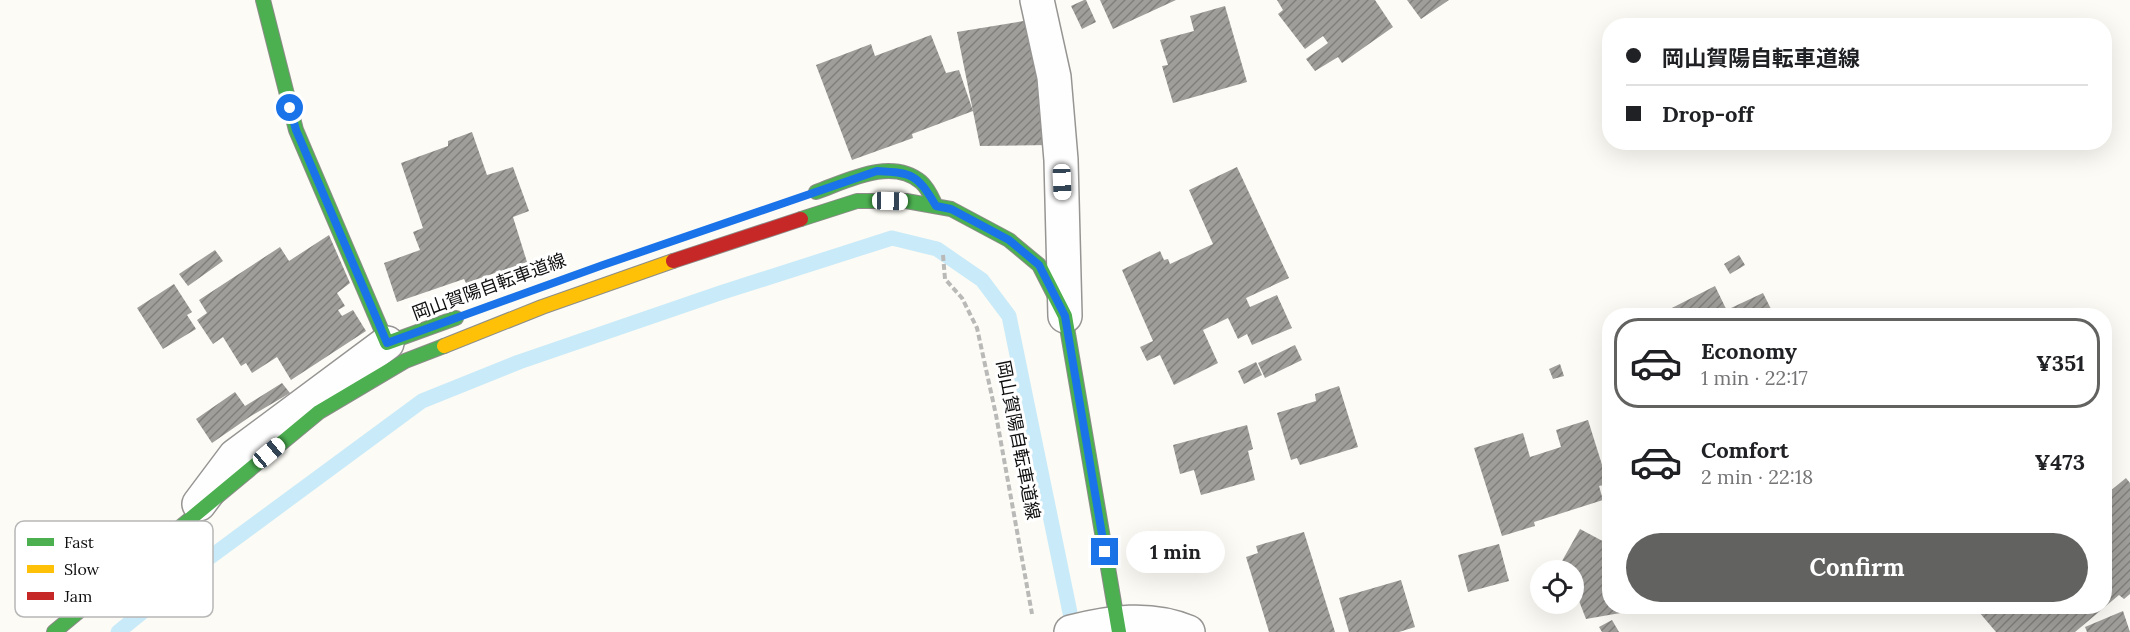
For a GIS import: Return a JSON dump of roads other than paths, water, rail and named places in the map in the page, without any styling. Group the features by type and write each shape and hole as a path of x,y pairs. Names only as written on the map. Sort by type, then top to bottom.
{"street":[{"path":"187,521 235,456 387,343 296,130 263,0"},
{"path":"1037,0 1054,77 1061,160 1065,316 1099,629 1143,621 1174,626 1188,632"},
{"path":"804,197 877,171 906,173 921,182 936,206"},
{"path":"188,521 319,412 405,361 552,303 857,201 906,201 951,209 1009,240 1039,265 1065,316"},
{"name":"岡山賀陽自転車道線","path":"387,343 474,311"},
{"path":"54,632 72,617"}],"waterway":[{"path":"213,555 422,401 519,362 720,293 892,238 937,249 982,280 1009,316 1074,632"},
{"path":"118,632 136,617"}]}
